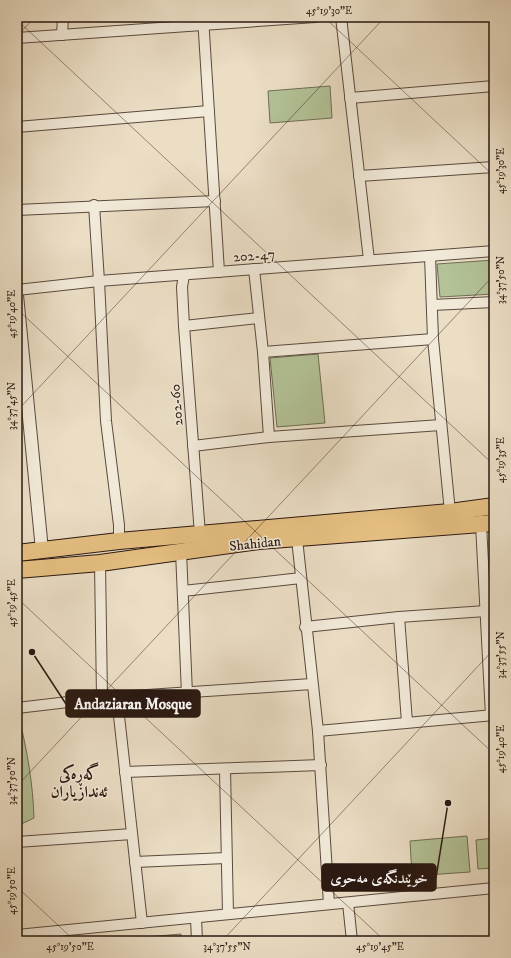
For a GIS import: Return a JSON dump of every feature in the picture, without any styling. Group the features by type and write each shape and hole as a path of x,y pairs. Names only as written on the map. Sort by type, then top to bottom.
{"main road":[{"path":"17,553 119,541 200,534 257,535 494,506"},
{"name":"Shahidan","path":"17,570 100,563 181,551 257,535 297,539 488,523"}],"street":[{"path":"62,35 63,17"},
{"path":"17,38 203,21 315,17"},
{"path":"341,17 369,260"},
{"path":"203,21 219,272"},
{"path":"350,98 494,86"},
{"path":"17,127 209,111"},
{"path":"359,176 494,168"},
{"path":"17,210 94,205 215,201"},
{"path":"94,205 106,421 119,525 119,541"},
{"name":"202-47","path":"17,290 184,274 494,251"},
{"path":"430,256 433,338 450,512"},
{"path":"254,269 258,318 263,352 269,437"},
{"name":"202-60","path":"184,274 182,287 184,326 200,534"},
{"path":"17,301 42,550"},
{"path":"432,305 494,302"},
{"path":"184,326 258,318"},
{"path":"263,352 433,338"},
{"path":"193,446 269,437 441,424"},
{"path":"318,731 407,722 492,716 486,611 488,523"},
{"path":"297,539 305,626 321,765 329,904"},
{"path":"181,551 187,694"},
{"path":"100,563 102,698"},
{"path":"183,591 301,578"},
{"path":"305,626 399,617 486,611"},
{"path":"399,617 407,722"},
{"path":"17,708 102,698 187,694 312,684"},
{"path":"117,698 142,923"},
{"path":"125,772 321,765"},
{"path":"225,769 228,914"},
{"path":"17,842 132,834"},
{"path":"136,862 226,858"},
{"path":"17,935 493,889"},
{"path":"348,902 352,941"},
{"path":"196,918 197,941"}],"green space":[{"path":"330,86 332,118 270,123 268,91"},
{"path":"494,260 494,294 440,297 437,264"},
{"path":"318,354 325,423 277,427 270,358"},
{"path":"19,717 29,767 34,818 17,826 17,718"},
{"path":"467,836 470,872 412,876 410,841"},
{"path":"494,838 494,868 478,869 476,840"},
{"path":"181,934 181,941 100,941"}],"place":[{"name":"Andaziaran Mosque","path":"32,652"},
{"name":"خوێندنگەی مەحوی","path":"448,803"}],"district":[{"name":"گەڕەکی ئەندازیاران","path":"79,782"}]}
